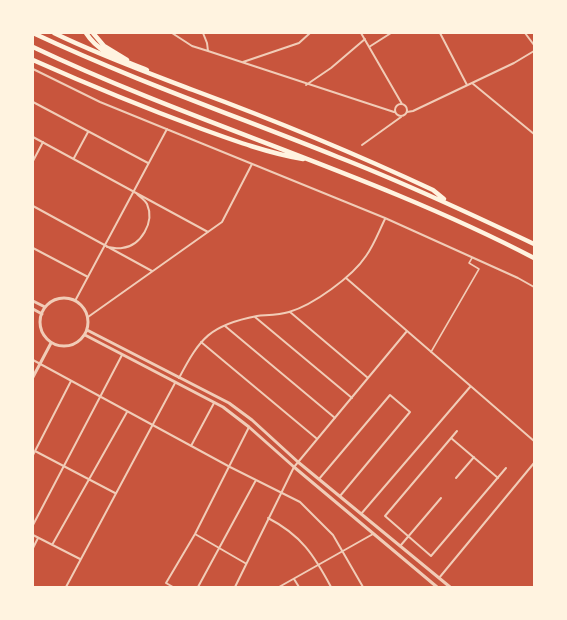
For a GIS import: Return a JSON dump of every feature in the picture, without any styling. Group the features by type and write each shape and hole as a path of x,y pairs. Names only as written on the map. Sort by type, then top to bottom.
{"highway":[{"path":"33,33 144,82 338,157 451,204 534,244"},
{"path":"54,33 112,60 193,90"},
{"path":"86,33 100,48 114,57 392,171 433,190 451,204"},
{"path":"93,33 104,46 138,66"},
{"path":"33,48 138,93 390,191 534,258"},
{"path":"33,60 183,122 280,155 312,160"}],"street":[{"path":"172,33 192,46 394,112 401,117"},
{"path":"202,33 208,51"},
{"path":"243,62 300,43 310,33"},
{"path":"361,33 402,104 407,108 407,112"},
{"path":"369,47 391,33"},
{"path":"440,33 467,85"},
{"path":"525,33 534,45"},
{"path":"306,84 331,68 366,39"},
{"path":"362,145 407,112 472,83 534,51"},
{"path":"33,69 100,102 385,218 534,287"},
{"path":"472,83 534,134"},
{"path":"33,102 148,163"},
{"path":"394,112 396,106 402,104"},
{"path":"75,301 167,129"},
{"path":"74,158 88,131"},
{"path":"33,136 208,232"},
{"path":"33,161 43,142"},
{"path":"88,317 222,222 252,164"},
{"path":"105,246 121,248 132,245 142,237 148,226 149,212 146,202 133,190"},
{"path":"33,206 152,272"},
{"path":"179,378 196,347 214,329 255,317 290,312 312,301 346,278 367,255 385,218"},
{"path":"33,248 88,278"},
{"path":"346,278 534,441"},
{"path":"58,298 75,301 81,305 88,317 85,335 74,345 66,347 51,343 40,328 45,308 58,298"},
{"path":"33,301 45,308"},
{"path":"33,309 42,314"},
{"path":"290,312 368,378"},
{"path":"255,317 352,398"},
{"path":"225,326 335,418"},
{"path":"87,330 229,403 450,587"},
{"path":"234,587 294,467 407,331"},
{"path":"85,335 223,407 433,586"},
{"path":"201,342 317,439"},
{"path":"33,377 51,343"},
{"path":"33,525 122,355"},
{"path":"33,360 230,467 300,502 333,534 363,587"},
{"path":"33,455 71,381"},
{"path":"66,587 175,383"},
{"path":"361,514 470,387"},
{"path":"319,479 390,395 410,412 340,496"},
{"path":"191,446 214,403"},
{"path":"52,545 128,411"},
{"path":"173,587 166,583 195,534 249,427"},
{"path":"457,431 384,516 432,556 506,468"},
{"path":"451,438 498,478"},
{"path":"35,451 115,493"},
{"path":"456,478 474,457"},
{"path":"439,578 534,463"},
{"path":"198,587 256,480"},
{"path":"400,545 441,498"},
{"path":"268,518 284,526 298,537 318,564 331,587"},
{"path":"195,534 245,563"},
{"path":"279,587 373,534"},
{"path":"33,535 80,559"},
{"path":"33,548 38,538"},
{"path":"294,579 299,587"}],"lane":[{"path":"430,352 478,269 470,263 472,257"}]}
